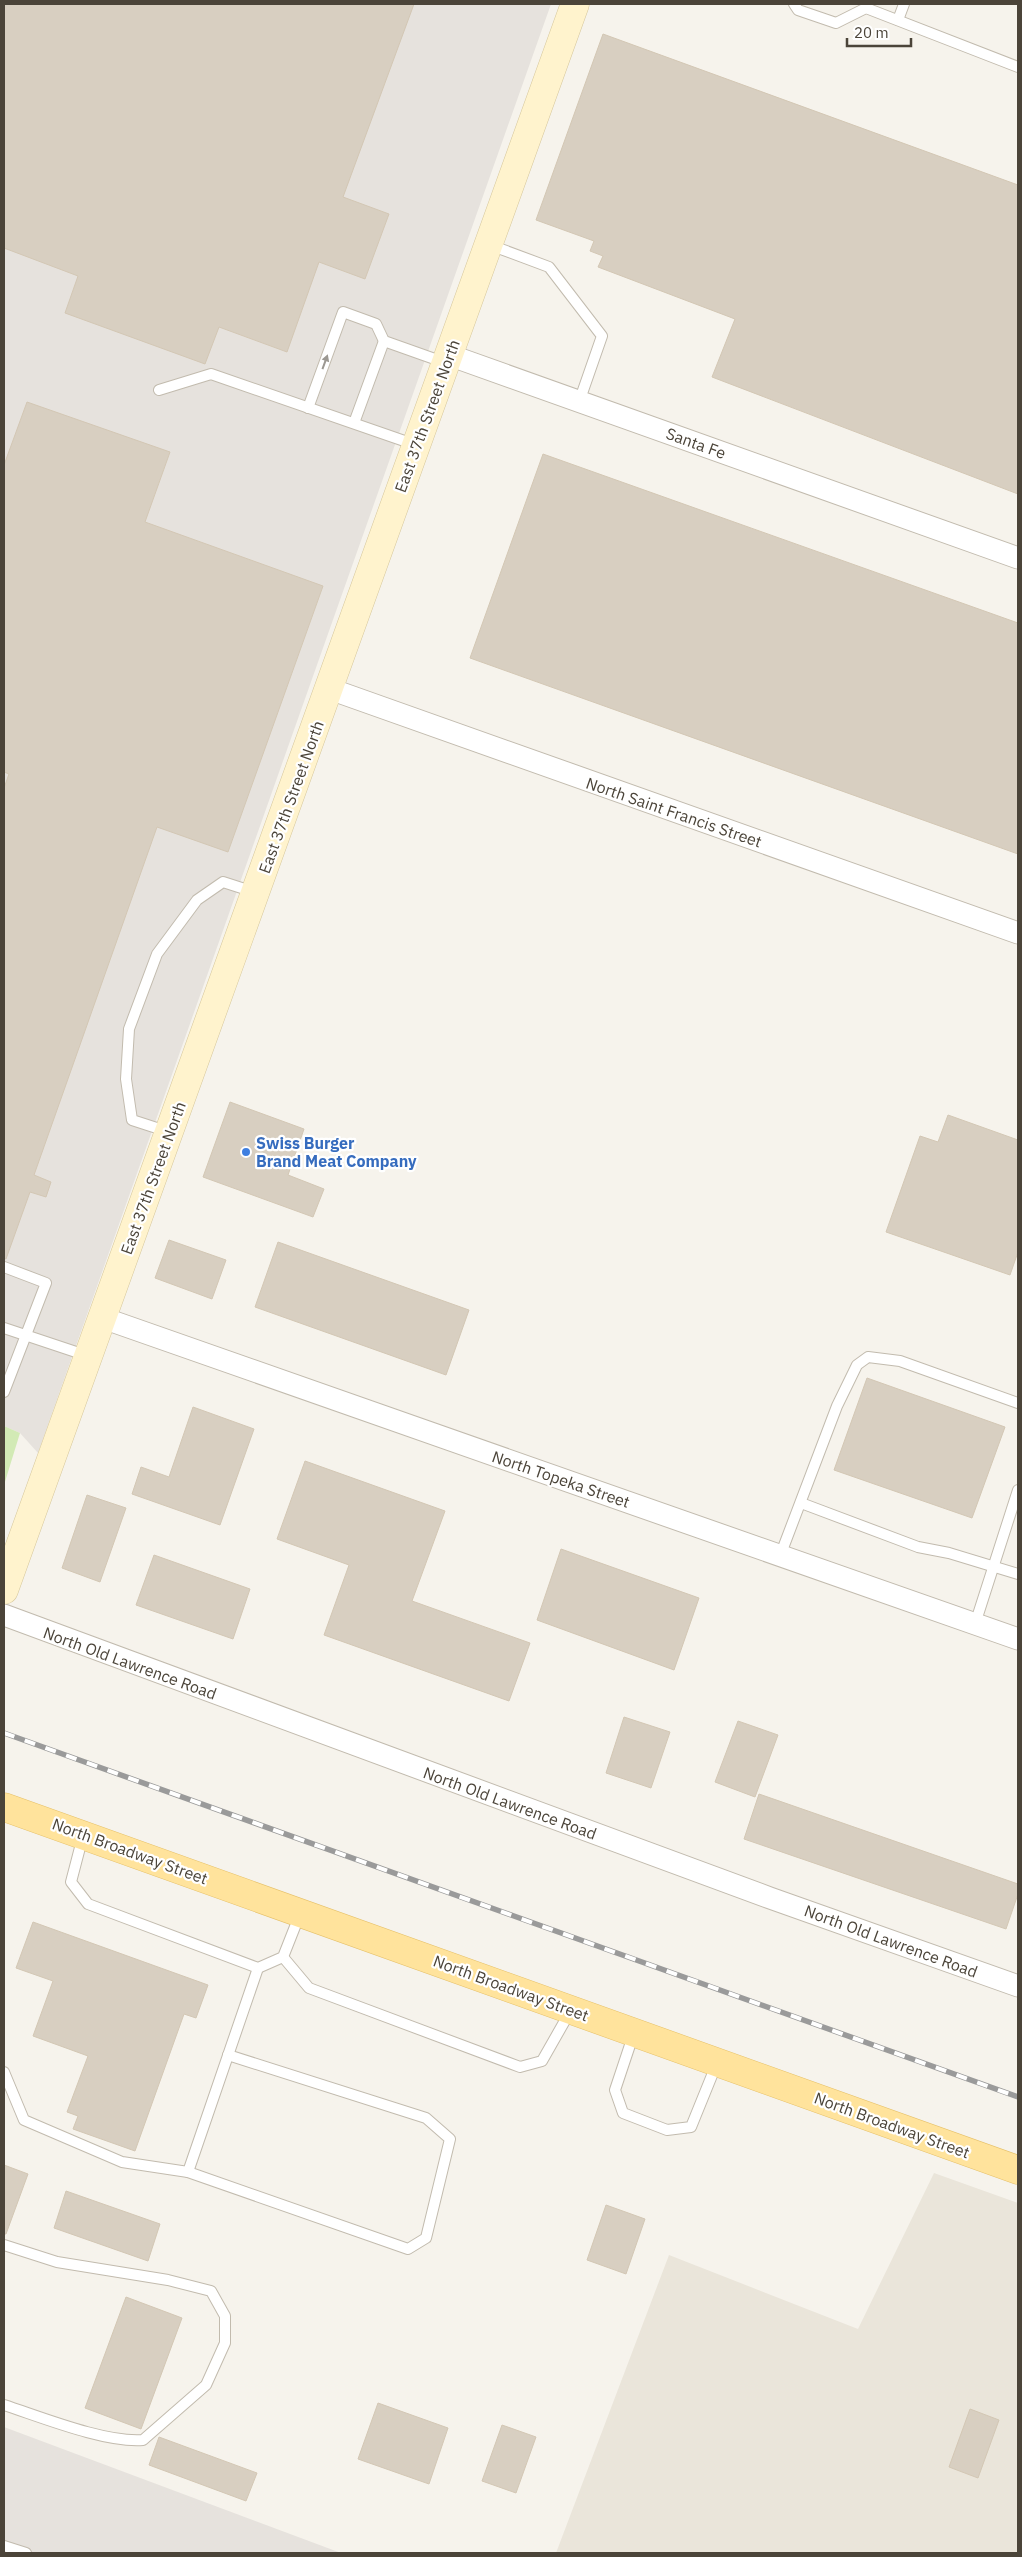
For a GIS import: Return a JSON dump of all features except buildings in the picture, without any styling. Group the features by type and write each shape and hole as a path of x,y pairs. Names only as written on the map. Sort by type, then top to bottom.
{"main road":[{"name":"East 37th Street North","path":"4,1590 575,4"},
{"name":"North Broadway Street","path":"4,1807 1018,2170"}],"street":[{"name":"Santa Fe","path":"448,359 579,402 1018,558"},
{"name":"North Saint Francis Street","path":"330,688 1018,933"},
{"name":"North Topeka Street","path":"103,1318 1018,1639"},
{"name":"North Old Lawrence Road","path":"4,1616 770,1898 1018,1986"}],"lane":[{"path":"794,4 798,10 836,23 865,6 1018,67"},
{"path":"898,20 904,4"},
{"path":"489,245 549,267 602,336 579,402"},
{"path":"308,408 343,312 376,324 384,341 354,423"},
{"path":"384,341 448,359"},
{"path":"159,390 211,374 417,445"},
{"path":"170,1132 132,1120 126,1079 129,1029 157,954 197,900 223,882 256,893"},
{"path":"4,1267 46,1283 4,1392"},
{"path":"4,1328 89,1356"},
{"path":"780,1556 837,1406 856,1365 868,1358 900,1361 1018,1403"},
{"path":"975,1624 1018,1490"},
{"path":"801,1503 918,1546 995,1566 1018,1574"},
{"path":"83,1835 71,1882 88,1904 258,1968 283,1957 301,1912"},
{"path":"283,1957 309,1988 520,2067 542,2061 571,2009"},
{"path":"188,2172 258,1968"},
{"path":"634,2032 615,2090 623,2113 667,2130 691,2128 718,2062"},
{"path":"4,2072 24,2120 122,2162 188,2172 408,2249 426,2238 450,2139 426,2118 228,2055"},
{"path":"4,2245 57,2262 168,2280 211,2291 225,2316 225,2343 206,2385 143,2440 129,2441 77,2428 4,2405"},
{"path":"4,2546 26,2553"}],"shaded area":[{"path":"4,4 551,4 38,1453 20,1433 4,1426"},
{"path":"934,2173 1018,2203 1018,2553 556,2553 669,2255 858,2329"},
{"path":"4,2427 341,2553 4,2553"}],"green space":[{"path":"4,1426 20,1433 4,1485"}],"railway":[{"path":"4,1733 1018,2097"}],"place":[{"name":"Swiss Burger Brand Meat Company","path":"246,1152"}]}
